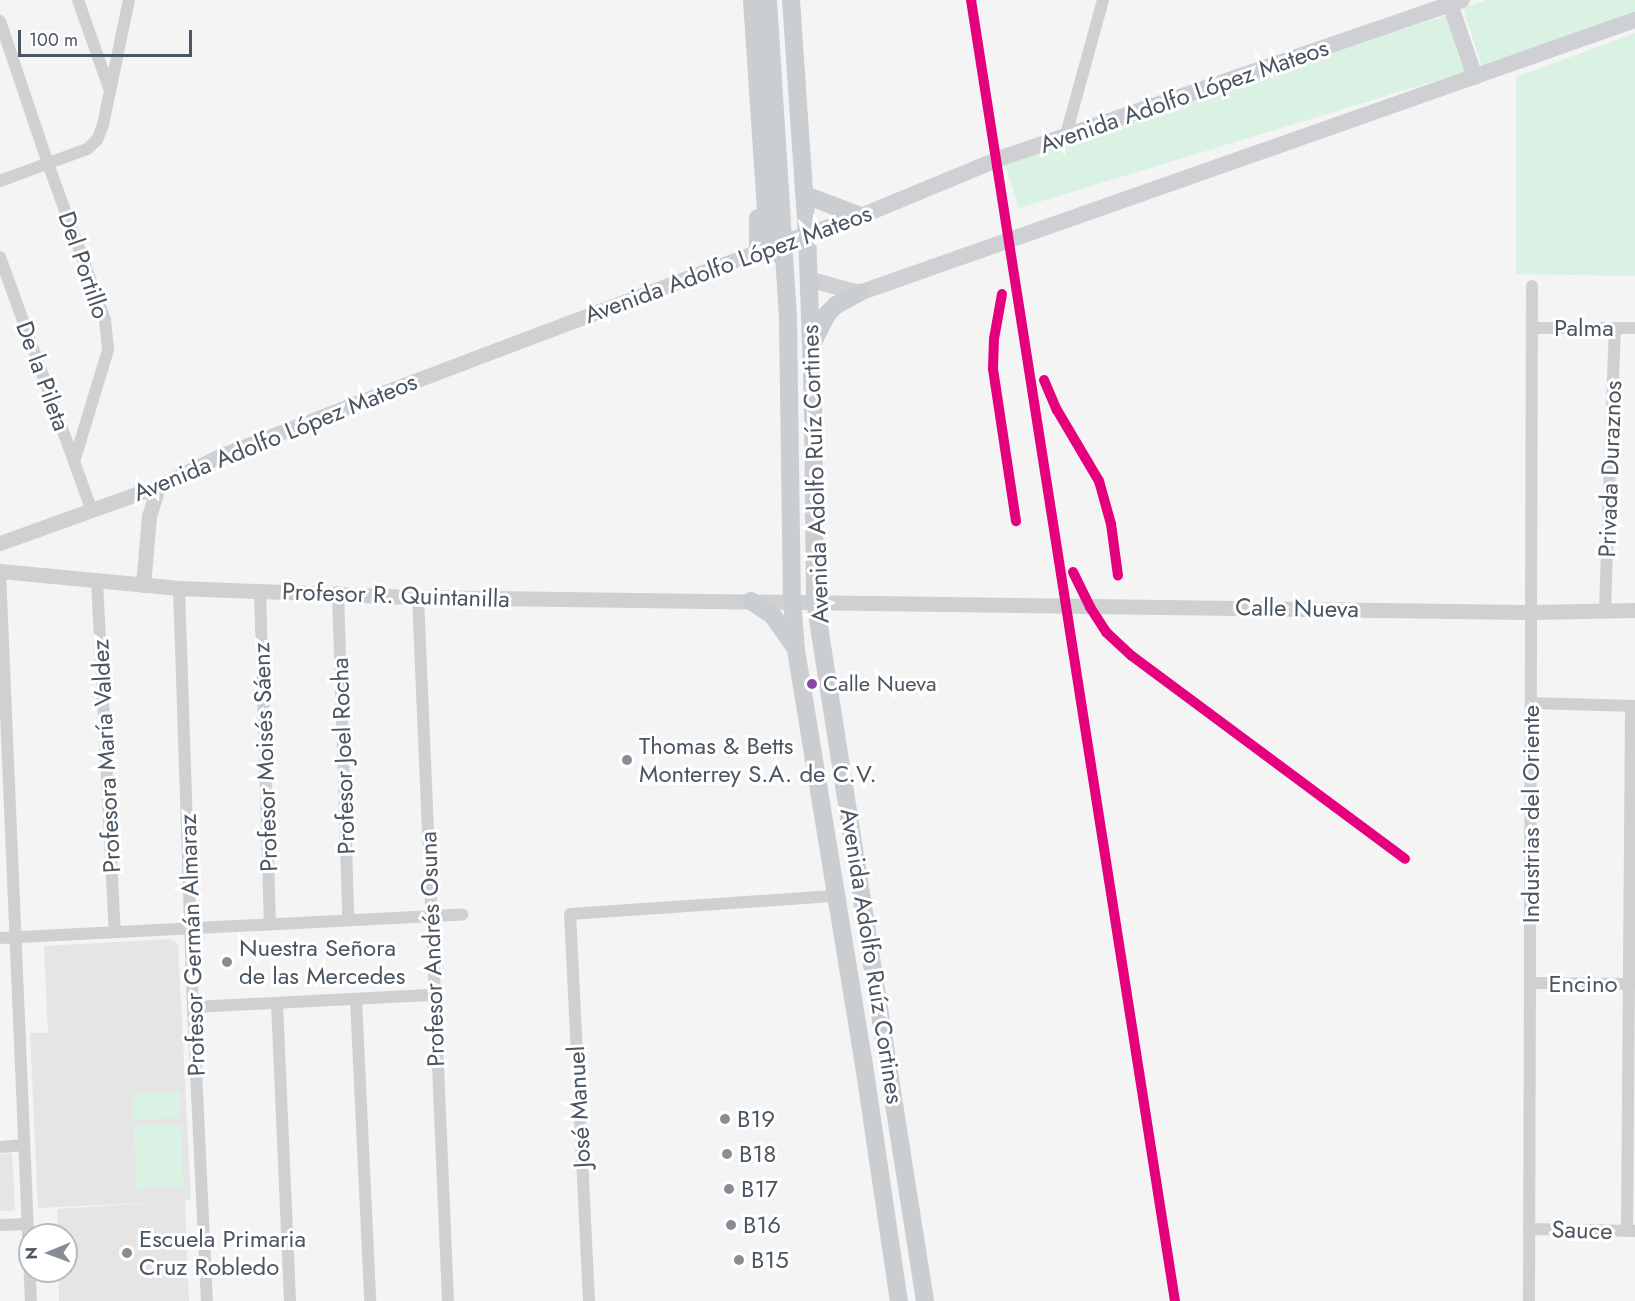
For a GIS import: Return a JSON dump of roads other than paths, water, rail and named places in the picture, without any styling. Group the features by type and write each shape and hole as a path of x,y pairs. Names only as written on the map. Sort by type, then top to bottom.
{"main road":[{"name":"Avenida Adolfo Ruíz Cortines","path":"752,0 767,224 775,249"},
{"name":"Avenida Adolfo Ruíz Cortines","path":"768,0 775,249 790,394 792,601 796,650 891,1235 898,1301"},
{"name":"Avenida Adolfo Ruíz Cortines","path":"791,0 806,195 815,601 925,1301"},
{"name":"Avenida Adolfo López Mateos","path":"775,249 807,232 861,216 1001,158 1065,138 1450,2"},
{"path":"1450,2 1475,77"},
{"path":"811,346 819,326 828,313 836,305 859,293 1635,20"},
{"path":"806,195 861,216"},
{"path":"775,249 808,279"},
{"name":"Avenida Adolfo López Mateos","path":"808,279 859,293"},
{"path":"751,601 782,626 796,650"}],"street":[{"path":"78,0 110,89"},
{"path":"0,181 87,149 97,140 129,0"},
{"path":"1065,138 1103,0"},
{"name":"Del Portillo","path":"0,21 48,164 105,320 108,341 101,379 74,462"},
{"name":"Avenida Adolfo López Mateos","path":"0,543 158,486 243,447 775,249"},
{"name":"De la Pileta","path":"0,257 74,462"},
{"name":"Industrias del Oriente","path":"1529,1301 1532,286"},
{"name":"Palma","path":"1533,328 1635,328"},
{"name":"Privada Duraznos","path":"1605,610 1615,328"},
{"path":"74,462 92,511"},
{"path":"144,585 149,516 158,486"},
{"path":"0,571 27,1223"},
{"name":"Profesor R. Quintanilla","path":"0,571 179,588 338,592 418,597 792,601"},
{"name":"Profesora María Valdez","path":"97,580 115,932"},
{"name":"Profesor Germán Almaraz","path":"179,588 193,1007 207,1301"},
{"name":"Profesor Moisés Sáenz","path":"260,591 270,923"},
{"name":"Profesor Joel Rocha","path":"338,592 348,919"},
{"name":"Profesor Andrés Osuna","path":"418,597 448,1301"},
{"name":"Calle Nueva","path":"792,601 1067,607 1532,612 1635,610"},
{"path":"1532,703 1633,706 1631,1231"},
{"name":"José Manuel","path":"589,1301 570,914 836,896"},
{"path":"0,938 462,915"},
{"name":"Encino","path":"1531,983 1632,984"},
{"path":"193,1007 434,995"},
{"path":"356,999 370,1301"},
{"path":"277,1003 290,1301"},
{"path":"0,1146 24,1145"},
{"path":"0,1226 18,1225"},
{"name":"Sauce","path":"1529,1228 1631,1231"},
{"path":"30,1283 31,1301"}],"place":[{"name":"Calle Nueva","path":"812,684"},
{"name":"Thomas & Betts Monterrey S.A. de C.V.","path":"627,760"},
{"name":"Nuestra Señora de las Mercedes","path":"227,962"},
{"name":"B19","path":"725,1119"},
{"name":"B18","path":"727,1154"},
{"name":"B17","path":"729,1189"},
{"name":"B16","path":"731,1225"},
{"name":"Escuela Primaria Cruz Robledo","path":"127,1253"},
{"name":"B15","path":"739,1260"}]}
